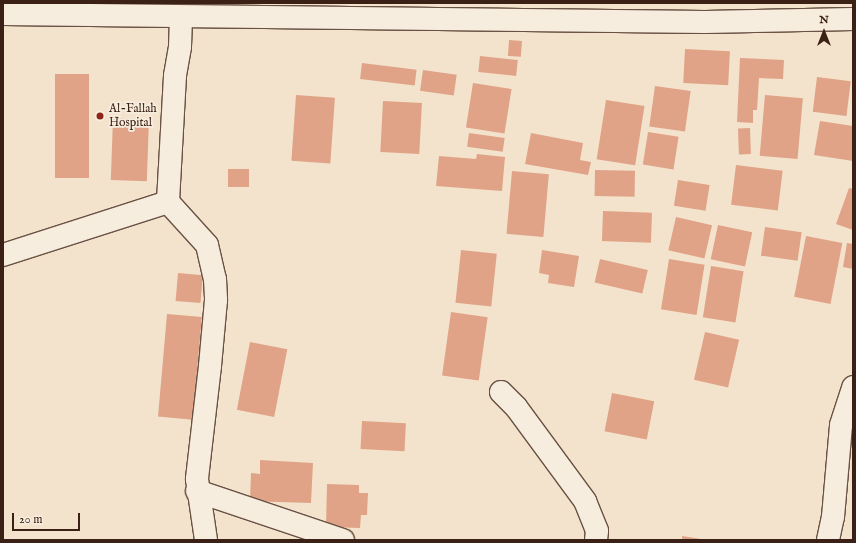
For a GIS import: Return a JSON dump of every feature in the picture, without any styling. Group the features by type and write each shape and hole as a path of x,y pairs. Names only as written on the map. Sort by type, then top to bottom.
{"street":[{"path":"3,14 95,9 181,18 706,12 853,19"},
{"path":"181,18 174,76 168,202 207,245 215,279 215,308 197,491 206,540"},
{"path":"3,255 168,202"},
{"path":"828,540 832,517 841,425 853,387"},
{"path":"501,392 516,407 585,501 597,531 596,540"},
{"path":"197,491 343,540"}],"building":[{"path":"509,40 522,41 521,57 508,56"},
{"path":"685,49 730,51 728,85 683,83"},
{"path":"480,56 518,60 516,76 478,72"},
{"path":"740,58 784,60 783,79 759,78 757,110 753,110 753,123 737,122"},
{"path":"362,63 417,70 415,86 360,79"},
{"path":"423,70 457,75 454,96 420,91"},
{"path":"55,74 89,74 89,178 55,178"},
{"path":"817,77 851,81 846,116 813,112"},
{"path":"473,83 512,89 504,134 466,127"},
{"path":"655,86 691,91 685,132 649,127"},
{"path":"296,95 335,98 330,164 291,161"},
{"path":"765,95 803,98 798,159 760,156"},
{"path":"606,100 645,106 635,165 597,159"},
{"path":"383,101 422,103 419,154 380,152"},
{"path":"113,118 149,119 147,181 111,180"},
{"path":"820,121 853,126 853,161 814,155"},
{"path":"738,128 750,128 751,154 739,154"},
{"path":"648,132 679,137 673,169 643,165"},
{"path":"469,133 505,138 503,152 467,147"},
{"path":"531,133 583,143 580,160 591,162 588,175 525,164"},
{"path":"477,154 505,157 502,191 436,186 439,156 476,159"},
{"path":"736,165 783,171 778,210 731,205"},
{"path":"228,169 249,169 249,187 228,187"},
{"path":"595,170 635,171 635,197 595,196"},
{"path":"512,171 549,174 543,237 507,234"},
{"path":"678,180 710,185 706,211 674,206"},
{"path":"849,188 853,189 853,230 836,224"},
{"path":"603,211 652,213 651,243 602,241"},
{"path":"676,217 712,225 704,258 668,250"},
{"path":"718,225 752,232 745,267 711,259"},
{"path":"765,227 802,232 798,261 761,256"},
{"path":"806,236 842,243 830,304 794,297"},
{"path":"847,243 853,244 853,269 843,267"},
{"path":"461,250 497,254 491,306 455,303"},
{"path":"542,250 579,256 574,287 548,283 549,275 539,273"},
{"path":"600,259 648,270 642,293 595,282"},
{"path":"669,259 705,265 697,315 661,309"},
{"path":"711,266 744,271 735,323 703,317"},
{"path":"178,273 203,275 200,303 176,301"},
{"path":"451,312 488,317 479,381 442,375"},
{"path":"167,314 202,317 193,420 158,417"},
{"path":"705,332 739,340 728,388 694,380"},
{"path":"250,342 287,349 274,417 237,410"},
{"path":"612,393 654,401 647,439 605,431"},
{"path":"362,421 406,423 404,451 361,449"},
{"path":"260,460 313,463 311,503 250,501 251,473 260,474"},
{"path":"327,484 359,485 359,493 368,493 367,515 361,515 360,528 326,527"},
{"path":"682,536 701,539 701,540 682,540"}],"place":[{"name":"Al-Fallah Hospital","path":"100,116"}]}
